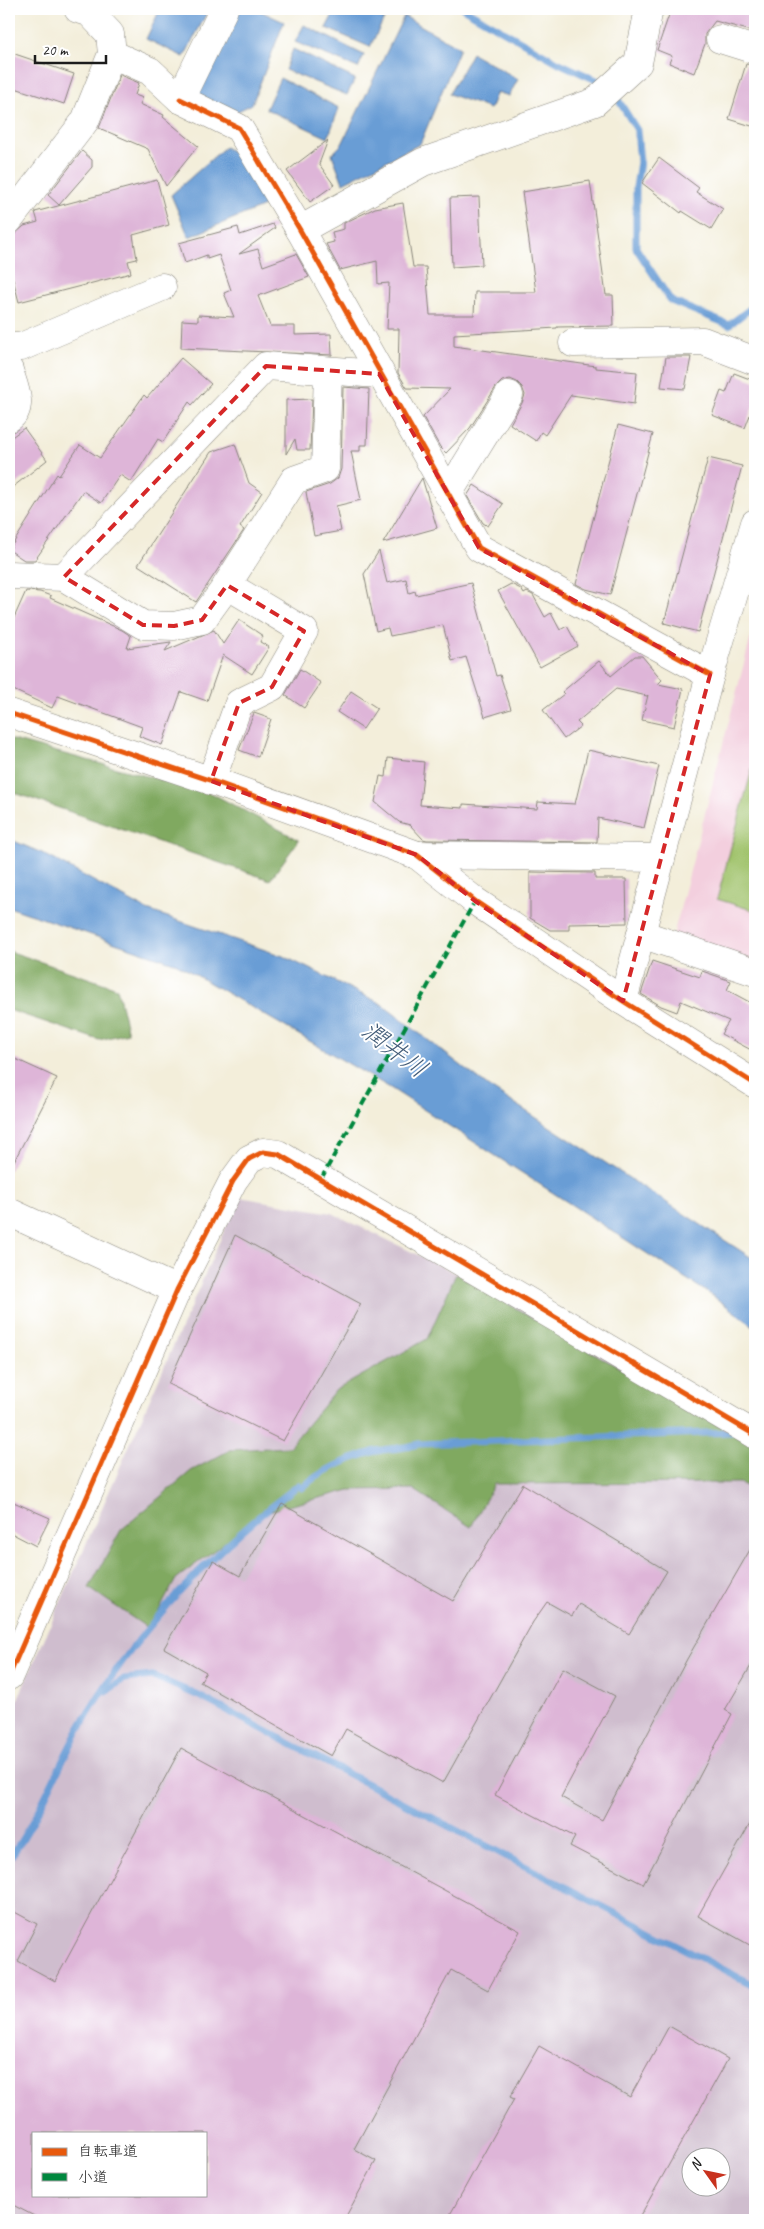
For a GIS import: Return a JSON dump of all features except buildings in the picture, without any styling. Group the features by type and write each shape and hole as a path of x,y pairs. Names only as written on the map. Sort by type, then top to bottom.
{"street":[{"path":"9,220 85,122 112,54 110,34 89,12 78,9"},
{"path":"180,99 224,9"},
{"path":"300,230 423,162 596,102 638,63 649,9"},
{"path":"720,38 755,50"},
{"path":"112,54 150,71 180,99 239,128 300,230 478,548 710,675"},
{"path":"9,347 21,347 162,287"},
{"path":"573,343 703,341 755,362"},
{"path":"64,577 266,366 379,374"},
{"path":"9,370 18,402 13,415 9,418"},
{"path":"9,575 64,577 143,625 174,626 202,620 227,585 294,480 325,469 328,371"},
{"path":"448,494 510,395"},
{"path":"623,1002 710,675 755,523"},
{"path":"211,781 239,703 272,687 304,631 227,585"},
{"path":"9,713 211,781 417,856 475,901 623,1002 755,1084"},
{"path":"417,856 661,858"},
{"path":"641,934 755,972"},
{"path":"9,1676 177,1290 233,1181 249,1160 263,1152 278,1154 755,1435"},
{"path":"9,1212 177,1290"}],"highlighted area":[{"path":"266,366 379,374 479,548 710,675 623,1001 475,901 417,855 211,781 239,703 272,687 304,631 227,585 202,620 174,626 143,625 64,577"}],"shaded area":[{"path":"755,621 755,967 671,944"},
{"path":"239,1197 332,1213 755,1419 755,2220 9,2220 9,1719"}],"green space":[{"path":"9,739 213,794 299,840 270,880 9,791"},
{"path":"755,758 755,911 717,899"},
{"path":"9,951 117,988 128,1033 99,1040 9,1010"},
{"path":"456,1274 755,1446 755,1490 740,1483 494,1484 471,1527 413,1489 350,1490 265,1512 176,1579 149,1629 89,1588 121,1530 191,1471 230,1450 289,1447 336,1390 427,1339"}],"water":[{"path":"160,9 209,9 184,57 146,39"},
{"path":"228,9 256,9 284,22 252,104 232,114 189,93"},
{"path":"336,9 389,9 370,47 326,28"},
{"path":"404,16 460,48 420,144 343,183 332,154 342,144"},
{"path":"304,25 364,55 358,68 295,42"},
{"path":"293,49 355,79 347,95 285,70"},
{"path":"472,53 518,79 509,96 497,92 490,109 449,94"},
{"path":"280,78 339,108 328,138 266,109"},
{"path":"225,147 256,167 276,201 189,237 171,195"},
{"name":"潤井川","path":"9,839 42,853 147,910 283,956 380,1003 489,1087 755,1260 755,1327 713,1296 392,1089 177,964 9,907"}],"waterway":[{"path":"464,9 559,63 605,84"},
{"path":"614,93 637,130 640,162 636,187 636,248 671,301 729,325 755,305"},
{"path":"9,1859 38,1812 79,1729 123,1660 176,1596 205,1565 267,1510 299,1485 302,1488 327,1470 357,1457 376,1451 418,1444 732,1432"},
{"path":"107,1691 124,1679 153,1676 199,1696 755,1986"}],"marked path":[{"path":"321,1179 475,901"}],"cycle path":[{"path":"180,99 239,128 300,230 479,548 710,675"},
{"path":"9,713 221,784 417,855 475,901 623,1001 755,1084"},
{"path":"9,1676 177,1290 233,1181 249,1159 263,1152 278,1154 755,1435"}]}
